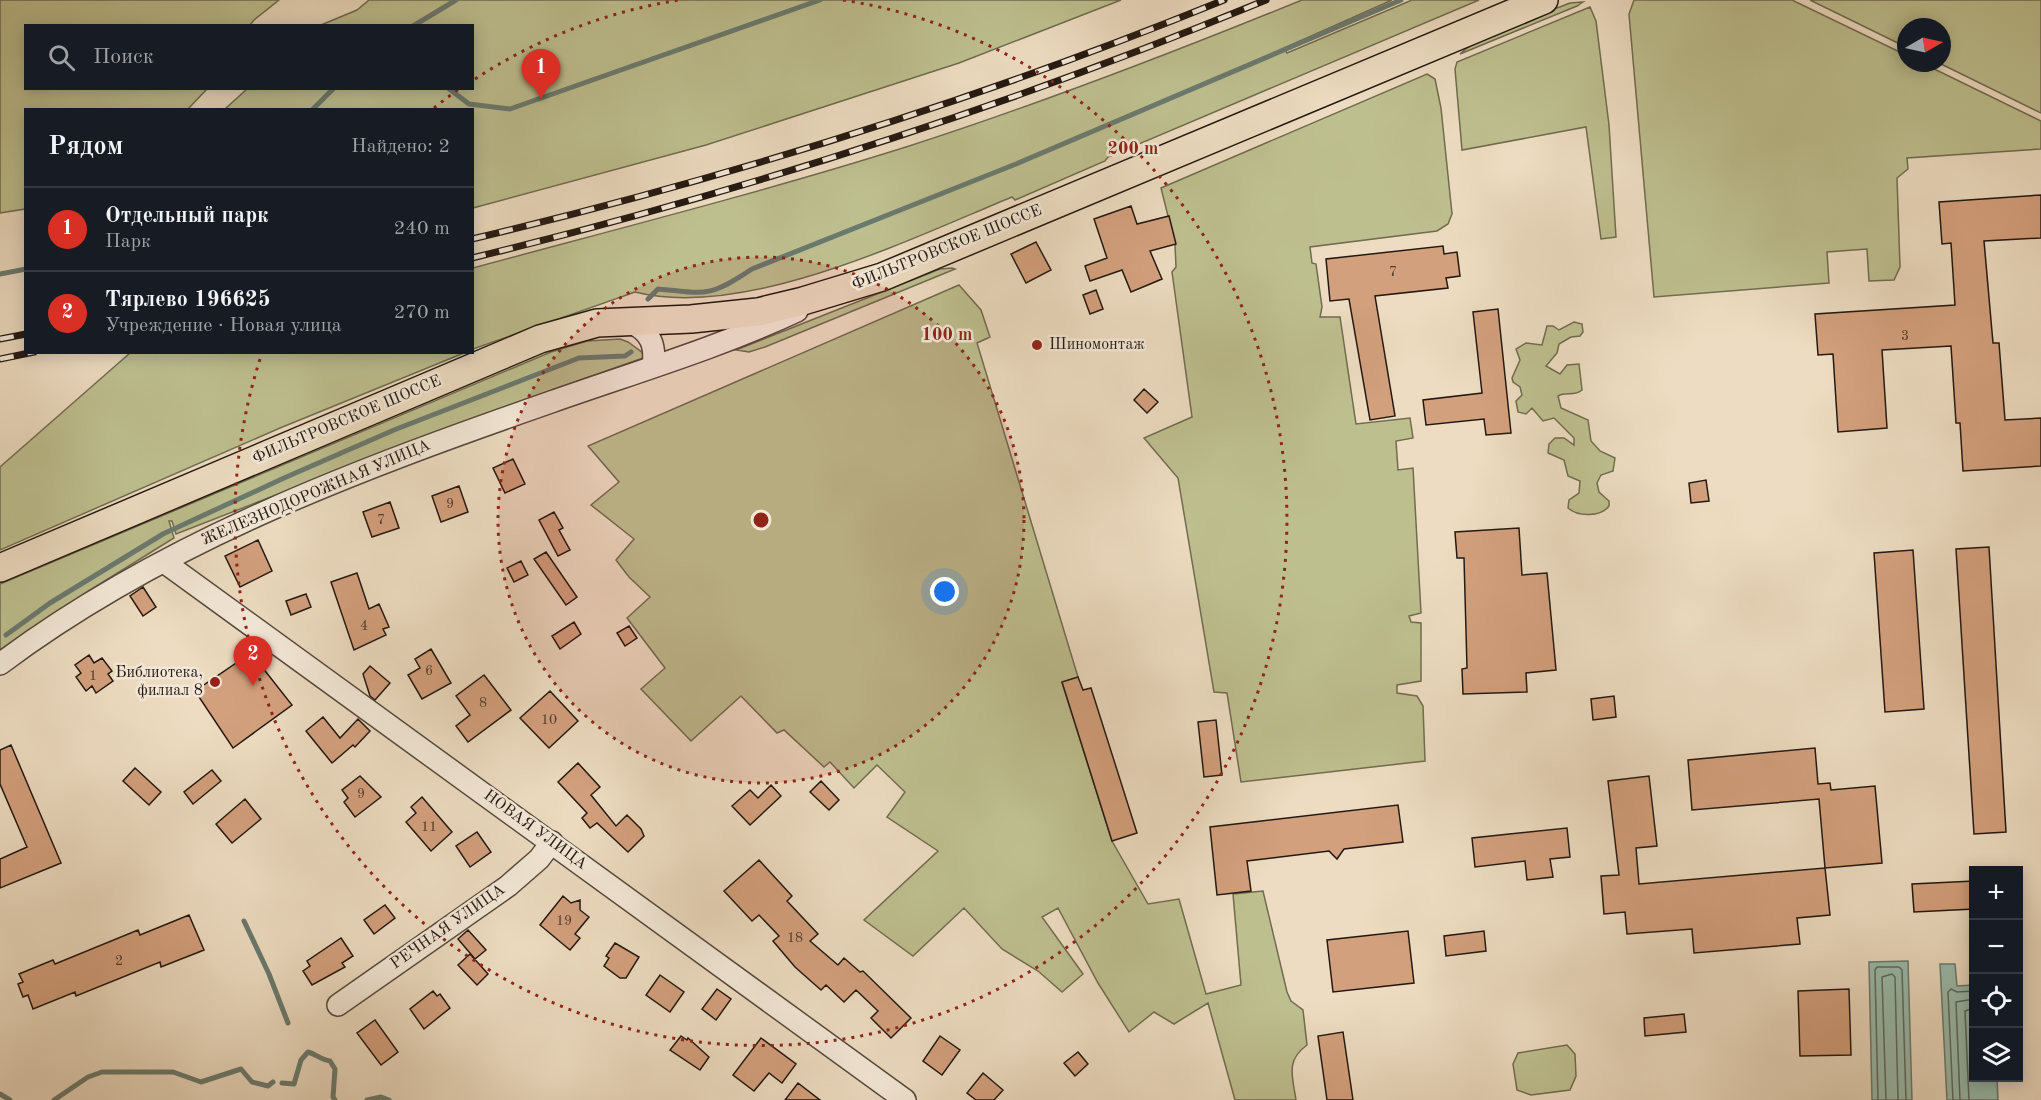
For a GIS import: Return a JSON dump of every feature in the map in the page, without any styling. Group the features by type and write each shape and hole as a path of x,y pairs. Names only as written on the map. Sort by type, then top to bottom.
{"main road":[{"name":"ФИЛЬТРОВСКОЕ ШОССЕ","path":"0,567 540,339 597,323 759,312 882,277 1544,0"}],"street":[{"name":"ЖЕЛЕЗНОДОРОЖНАЯ УЛИЦА","path":"0,664 40,634 193,545 312,492 424,446 653,367 766,325 844,289"},
{"path":"630,322 648,334 653,343 653,367"},
{"name":"НОВАЯ УЛИЦА","path":"164,562 904,1100"},
{"name":"РЕЧНАЯ УЛИЦА","path":"338,1005 508,886 538,859 552,842"}],"green space":[{"path":"0,0 279,0 251,24 24,24 24,90 206,90 189,108 24,108 24,209 0,213"},
{"path":"369,0 1121,0 959,63 706,145 474,208 474,108 226,108 246,90 474,90 474,24 323,24 357,10"},
{"path":"1302,0 1392,0 1284,48 1287,53 1412,0 1479,0 1108,157 1105,161 1015,200 1012,197 926,234 826,271 776,285 726,295 679,298 635,292 474,349 474,268 852,164 1006,113"},
{"path":"1634,0 1792,0 1897,51 1897,72 1940,72 2041,121 2041,149 1907,158 1908,169 1897,178 1900,267 1894,280 1869,281 1867,249 1827,252 1829,283 1654,297 1629,14"},
{"path":"1810,0 2041,0 2041,113 1951,69 1951,18 1897,18 1897,43"},
{"path":"1583,2 1460,54 1482,39 1512,25 1570,3"},
{"path":"1590,7 1596,21 1609,125 1616,237 1601,239 1586,127 1462,150 1455,69 1457,62"},
{"path":"1427,74 1435,79 1441,108 1452,214 1448,224 1437,231 1310,247 1312,263 1316,264 1322,307 1320,317 1340,317 1356,424 1410,418 1413,438 1396,441 1398,470 1413,468 1421,613 1409,616 1411,622 1421,623 1421,681 1397,685 1397,693 1417,696 1423,706 1425,761 1241,782 1227,693 1214,692 1178,478 1144,438 1192,417 1172,272 1176,267 1175,244 1161,188"},
{"path":"940,269 955,269 765,347 749,352 736,350"},
{"path":"959,285 981,310 990,337 977,343 1078,677 1062,683 1112,841 1148,904 1179,899 1206,994 1241,985 1233,894 1263,891 1287,992 1291,1001 1303,1010 1307,1045 1293,1062 1292,1076 1296,1100 1235,1100 1208,1003 1174,1024 1154,1012 1129,1032 1098,983 1058,908 1042,917 1083,974 1062,992 1038,971 1002,949 964,908 913,956 864,920 938,851 887,817 905,792 877,765 854,788 830,762 824,767 784,730 777,733 741,696 691,741 641,689 665,668 627,618 650,597 629,577 616,560 634,539 591,505 619,482 588,446"},
{"path":"1574,322 1582,324 1583,332 1580,336 1571,337 1559,344 1557,353 1546,366 1560,374 1567,365 1579,364 1582,390 1558,396 1561,408 1588,420 1591,441 1600,451 1615,458 1613,471 1601,475 1597,483 1599,492 1609,501 1609,506 1595,514 1577,513 1568,508 1569,500 1579,493 1580,481 1568,476 1564,460 1548,453 1549,444 1555,438 1564,438 1574,445 1574,438 1554,418 1543,421 1532,408 1526,414 1518,412 1516,401 1522,395 1520,387 1513,382 1512,378 1520,360 1516,349 1526,343 1542,345 1547,326 1553,326 1559,330"},
{"path":"620,339 643,353 643,358 473,418 176,534 172,521 169,521 174,538 87,592 0,652 0,584 551,352 587,341"},
{"path":"129,354 462,354 280,428 0,550 0,467"},
{"path":"1567,1045 1575,1054 1576,1076 1570,1090 1531,1095 1517,1090 1513,1064 1518,1053"}],"water":[{"path":"1908,961 1912,1100 1872,1100 1869,962"},
{"path":"1940,964 1955,964 1957,986 1969,985 1969,1082 1997,1082 1998,1100 1947,1100"}],"building":[{"path":"2041,195 2041,238 1984,241 1993,343 1999,343 2005,420 2041,418 2041,466 1963,471 1960,423 1956,423 1951,346 1882,350 1887,428 1838,432 1833,354 1818,355 1815,314 1955,305 1951,243 1942,244 1939,202"},
{"path":"1131,206 1137,224 1169,216 1176,244 1150,251 1162,279 1131,292 1122,270 1090,281 1085,266 1107,258 1094,219"},
{"path":"1036,242 1051,270 1026,283 1011,254"},
{"path":"1443,246 1444,254 1457,252 1460,276 1446,278 1448,288 1375,296 1395,416 1370,420 1349,299 1330,301 1326,259"},
{"path":"1096,290 1103,309 1090,314 1083,295"},
{"path":"1498,309 1511,433 1486,435 1484,419 1426,425 1423,400 1482,393 1473,312"},
{"path":"1144,389 1158,402 1147,413 1134,400"},
{"path":"513,459 525,484 505,493 493,468"},
{"path":"1706,480 1709,501 1691,503 1689,483"},
{"path":"459,486 468,512 441,522 432,496"},
{"path":"390,502 399,528 372,537 363,512"},
{"path":"554,512 563,528 559,530 570,550 558,556 539,520"},
{"path":"1519,528 1522,575 1547,573 1556,670 1526,673 1527,692 1463,694 1462,669 1467,668 1464,558 1457,558 1455,532"},
{"path":"258,540 272,571 240,587 225,556"},
{"path":"1989,547 2006,832 1974,834 1956,549"},
{"path":"1913,550 1924,709 1885,712 1874,553"},
{"path":"546,552 577,597 566,605 534,559"},
{"path":"521,561 528,575 514,582 507,568"},
{"path":"357,573 369,609 379,604 389,627 383,629 386,635 354,650 331,582"},
{"path":"143,587 156,607 143,616 130,596"},
{"path":"306,594 311,607 291,615 286,601"},
{"path":"574,622 581,634 560,649 552,636"},
{"path":"629,626 637,638 625,646 617,633"},
{"path":"431,649 451,683 422,699 408,675 420,668 415,659"},
{"path":"251,653 292,705 233,748 195,691"},
{"path":"89,655 94,663 102,658 112,671 108,674 113,681 96,693 92,686 86,691 76,677 81,673 75,665"},
{"path":"370,666 390,683 375,700 370,696 363,674"},
{"path":"484,675 511,710 468,742 456,726 470,715 456,696"},
{"path":"1078,677 1083,690 1091,688 1137,833 1112,841 1062,682"},
{"path":"550,691 578,721 549,748 520,718"},
{"path":"1614,696 1616,717 1593,720 1591,699"},
{"path":"323,717 340,738 358,719 370,731 355,747 353,745 332,763 306,731"},
{"path":"1216,720 1222,775 1204,777 1198,722"},
{"path":"11,745 61,863 0,888 0,859 27,847 0,784 0,750"},
{"path":"1815,748 1818,784 1830,783 1831,790 1875,786 1882,863 1825,868 1819,799 1692,810 1688,760"},
{"path":"578,763 600,787 591,795 616,826 627,815 641,829 644,836 628,852 597,823 590,828 582,818 587,813 558,782"},
{"path":"135,768 161,792 149,805 123,781"},
{"path":"212,770 221,781 193,804 184,792"},
{"path":"360,776 381,797 355,817 344,802 348,798 342,790"},
{"path":"1649,776 1657,846 1636,848 1639,884 1825,868 1830,915 1797,918 1800,944 1694,953 1692,929 1627,934 1625,912 1604,914 1601,876 1619,875 1608,781"},
{"path":"821,781 839,800 829,810 810,792"},
{"path":"771,785 781,796 750,825 732,806 750,790 758,798"},
{"path":"422,797 452,832 431,851 406,822 416,813 411,807"},
{"path":"245,799 261,819 232,843 216,824"},
{"path":"1398,805 1403,842 1344,849 1337,859 1329,851 1247,861 1251,891 1217,895 1210,827"},
{"path":"1567,828 1570,857 1550,859 1553,877 1527,880 1525,861 1475,867 1472,838"},
{"path":"477,832 491,852 470,867 456,846"},
{"path":"759,860 792,896 787,901 818,934 810,941 838,965 844,958 860,972 863,971 911,1018 891,1038 871,1018 878,1011 856,990 844,1002 826,985 821,990 795,967 773,941 779,936 759,915 752,921 724,891"},
{"path":"1969,881 1969,909 1914,912 1912,884"},
{"path":"563,896 571,903 580,900 580,910 589,917 575,934 580,938 570,950 540,925"},
{"path":"385,905 395,918 374,934 364,920"},
{"path":"189,915 204,950 161,967 160,962 76,996 75,992 33,1009 28,995 23,997 18,984 23,982 19,974 53,960 55,964 138,930 140,935"},
{"path":"468,930 486,950 475,959 458,939"},
{"path":"1408,931 1414,983 1333,992 1327,940"},
{"path":"1484,931 1486,951 1446,956 1444,936"},
{"path":"341,938 353,956 342,963 345,967 312,985 303,971 310,966 307,961"},
{"path":"615,943 639,957 626,978 620,978 604,966 609,958 606,956"},
{"path":"470,954 488,974 477,985 458,965"},
{"path":"660,975 684,992 670,1012 646,995"},
{"path":"717,989 731,999 716,1020 702,1009"},
{"path":"1849,989 1851,1055 1800,1056 1798,991"},
{"path":"433,991 437,996 440,994 450,1008 424,1029 410,1009"},
{"path":"1684,1014 1686,1032 1645,1036 1644,1018"},
{"path":"375,1020 398,1052 381,1065 357,1033"},
{"path":"1343,1032 1353,1100 1327,1100 1318,1036"},
{"path":"681,1036 687,1040 688,1038 709,1057 700,1070 670,1050"},
{"path":"940,1036 960,1050 942,1075 923,1061"},
{"path":"761,1038 796,1064 782,1083 769,1073 754,1091 733,1075"},
{"path":"1078,1052 1088,1064 1075,1076 1064,1063"},
{"path":"983,1073 1003,1090 994,1100 976,1100 967,1093"},
{"path":"798,1083 820,1100 785,1100"}],"waterway":[{"path":"416,24 456,0"},
{"path":"451,90 469,104 510,109 820,0"},
{"path":"648,299 658,289 687,292 717,289 752,269 1016,164 1401,0"},
{"path":"314,108 332,90"},
{"path":"0,274 24,269"},
{"path":"6,635 50,603 163,534 284,478 394,430 579,358 625,356 631,352"},
{"path":"244,921 269,974 288,1023"},
{"path":"282,1083 294,1084 301,1060 308,1052 330,1061 335,1069 333,1097 335,1100"},
{"path":"54,1100 88,1077 102,1072 173,1072 201,1082 241,1069 252,1082 268,1086 273,1082"},
{"path":"0,1094 10,1100"},
{"path":"367,1100 381,1097 389,1100"}],"railway":[{"path":"474,238 663,190 853,134 1040,71 1224,0"},
{"path":"474,257 674,205 874,144 1072,76 1266,0"},
{"path":"0,339 24,334"},
{"path":"0,359 24,354"}],"place":[{"name":"Отдельный парк","path":"541,99"},
{"name":"Шиномонтаж","path":"1037,345"},
{"name":"Библиотека, филиал 8","path":"215,682"},
{"name":"Тярлево 196625","path":"253,686"}]}
